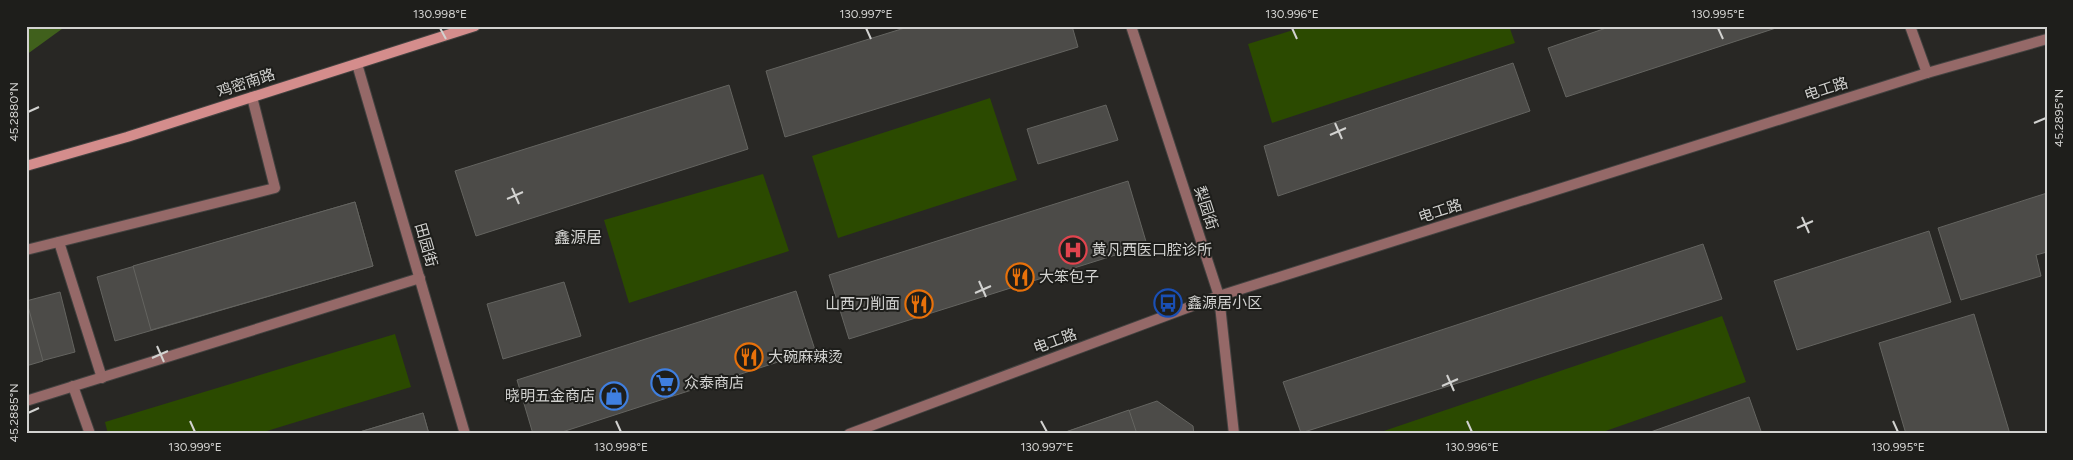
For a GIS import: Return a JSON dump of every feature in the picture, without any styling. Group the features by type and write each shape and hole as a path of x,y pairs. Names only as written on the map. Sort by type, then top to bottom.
{"main road":[{"name":"鸡密南路","path":"26,166 127,137 474,26"}],"street":[{"name":"梨园街","path":"1131,26 1219,296 1234,434"},
{"path":"1910,26 1927,73"},
{"name":"电工路","path":"849,434 1219,296 1927,73 2047,39"},
{"name":"田园街","path":"357,64 465,434"},
{"path":"26,250 275,188 252,97"},
{"path":"59,242 102,378"},
{"path":"26,401 420,278"},
{"path":"74,386 90,434"}],"green space":[{"path":"26,26 66,26 26,55"},
{"path":"1306,26 1509,26 1515,43 1272,123 1248,44"},
{"path":"990,98 1017,180 838,238 812,156"},
{"path":"763,174 789,251 629,303 604,220"},
{"path":"1722,316 1746,382 1597,434 1375,434"},
{"path":"395,334 411,387 257,434 108,434 105,422"}],"building":[{"path":"911,26 1072,26 1078,47 785,137 766,71"},
{"path":"1612,26 1782,26 1566,97 1548,48"},
{"path":"1513,63 1530,111 1278,196 1264,146"},
{"path":"729,85 748,149 476,236 455,171"},
{"path":"1106,105 1118,140 1038,164 1027,129"},
{"path":"1128,181 1147,245 849,339 829,275"},
{"path":"2047,193 2047,252 2036,255 2041,276 1961,300 1938,228"},
{"path":"355,202 373,266 115,341 97,277"},
{"path":"355,202 373,266 151,330 133,266"},
{"path":"1929,231 1951,302 1797,350 1774,281"},
{"path":"1703,244 1722,299 1301,433 1283,382"},
{"path":"564,282 581,336 503,359 487,304"},
{"path":"796,291 815,350 556,434 533,434 517,380"},
{"path":"60,292 75,352 26,365 26,301"},
{"path":"26,299 43,361 26,366"},
{"path":"1974,314 2010,434 1906,434 1879,343"},
{"path":"1749,397 1762,434 1645,434"},
{"path":"1157,401 1193,426 1194,434 1060,434"},
{"path":"1129,410 1137,434 1060,434"},
{"path":"423,413 429,434 353,434"},
{"path":"423,413 429,434 353,434"}],"place":[{"name":"黄凡西医口腔诊所","path":"1073,250"},
{"name":"大笨包子","path":"1020,277"},
{"name":"鑫源居小区","path":"1168,303"},
{"name":"山西刀削面","path":"919,304"},
{"name":"大碗麻辣烫","path":"749,357"},
{"name":"众泰商店","path":"665,383"},
{"name":"晓明五金商店","path":"614,396"}],"district":[{"name":"鑫源居","path":"578,237"}]}
